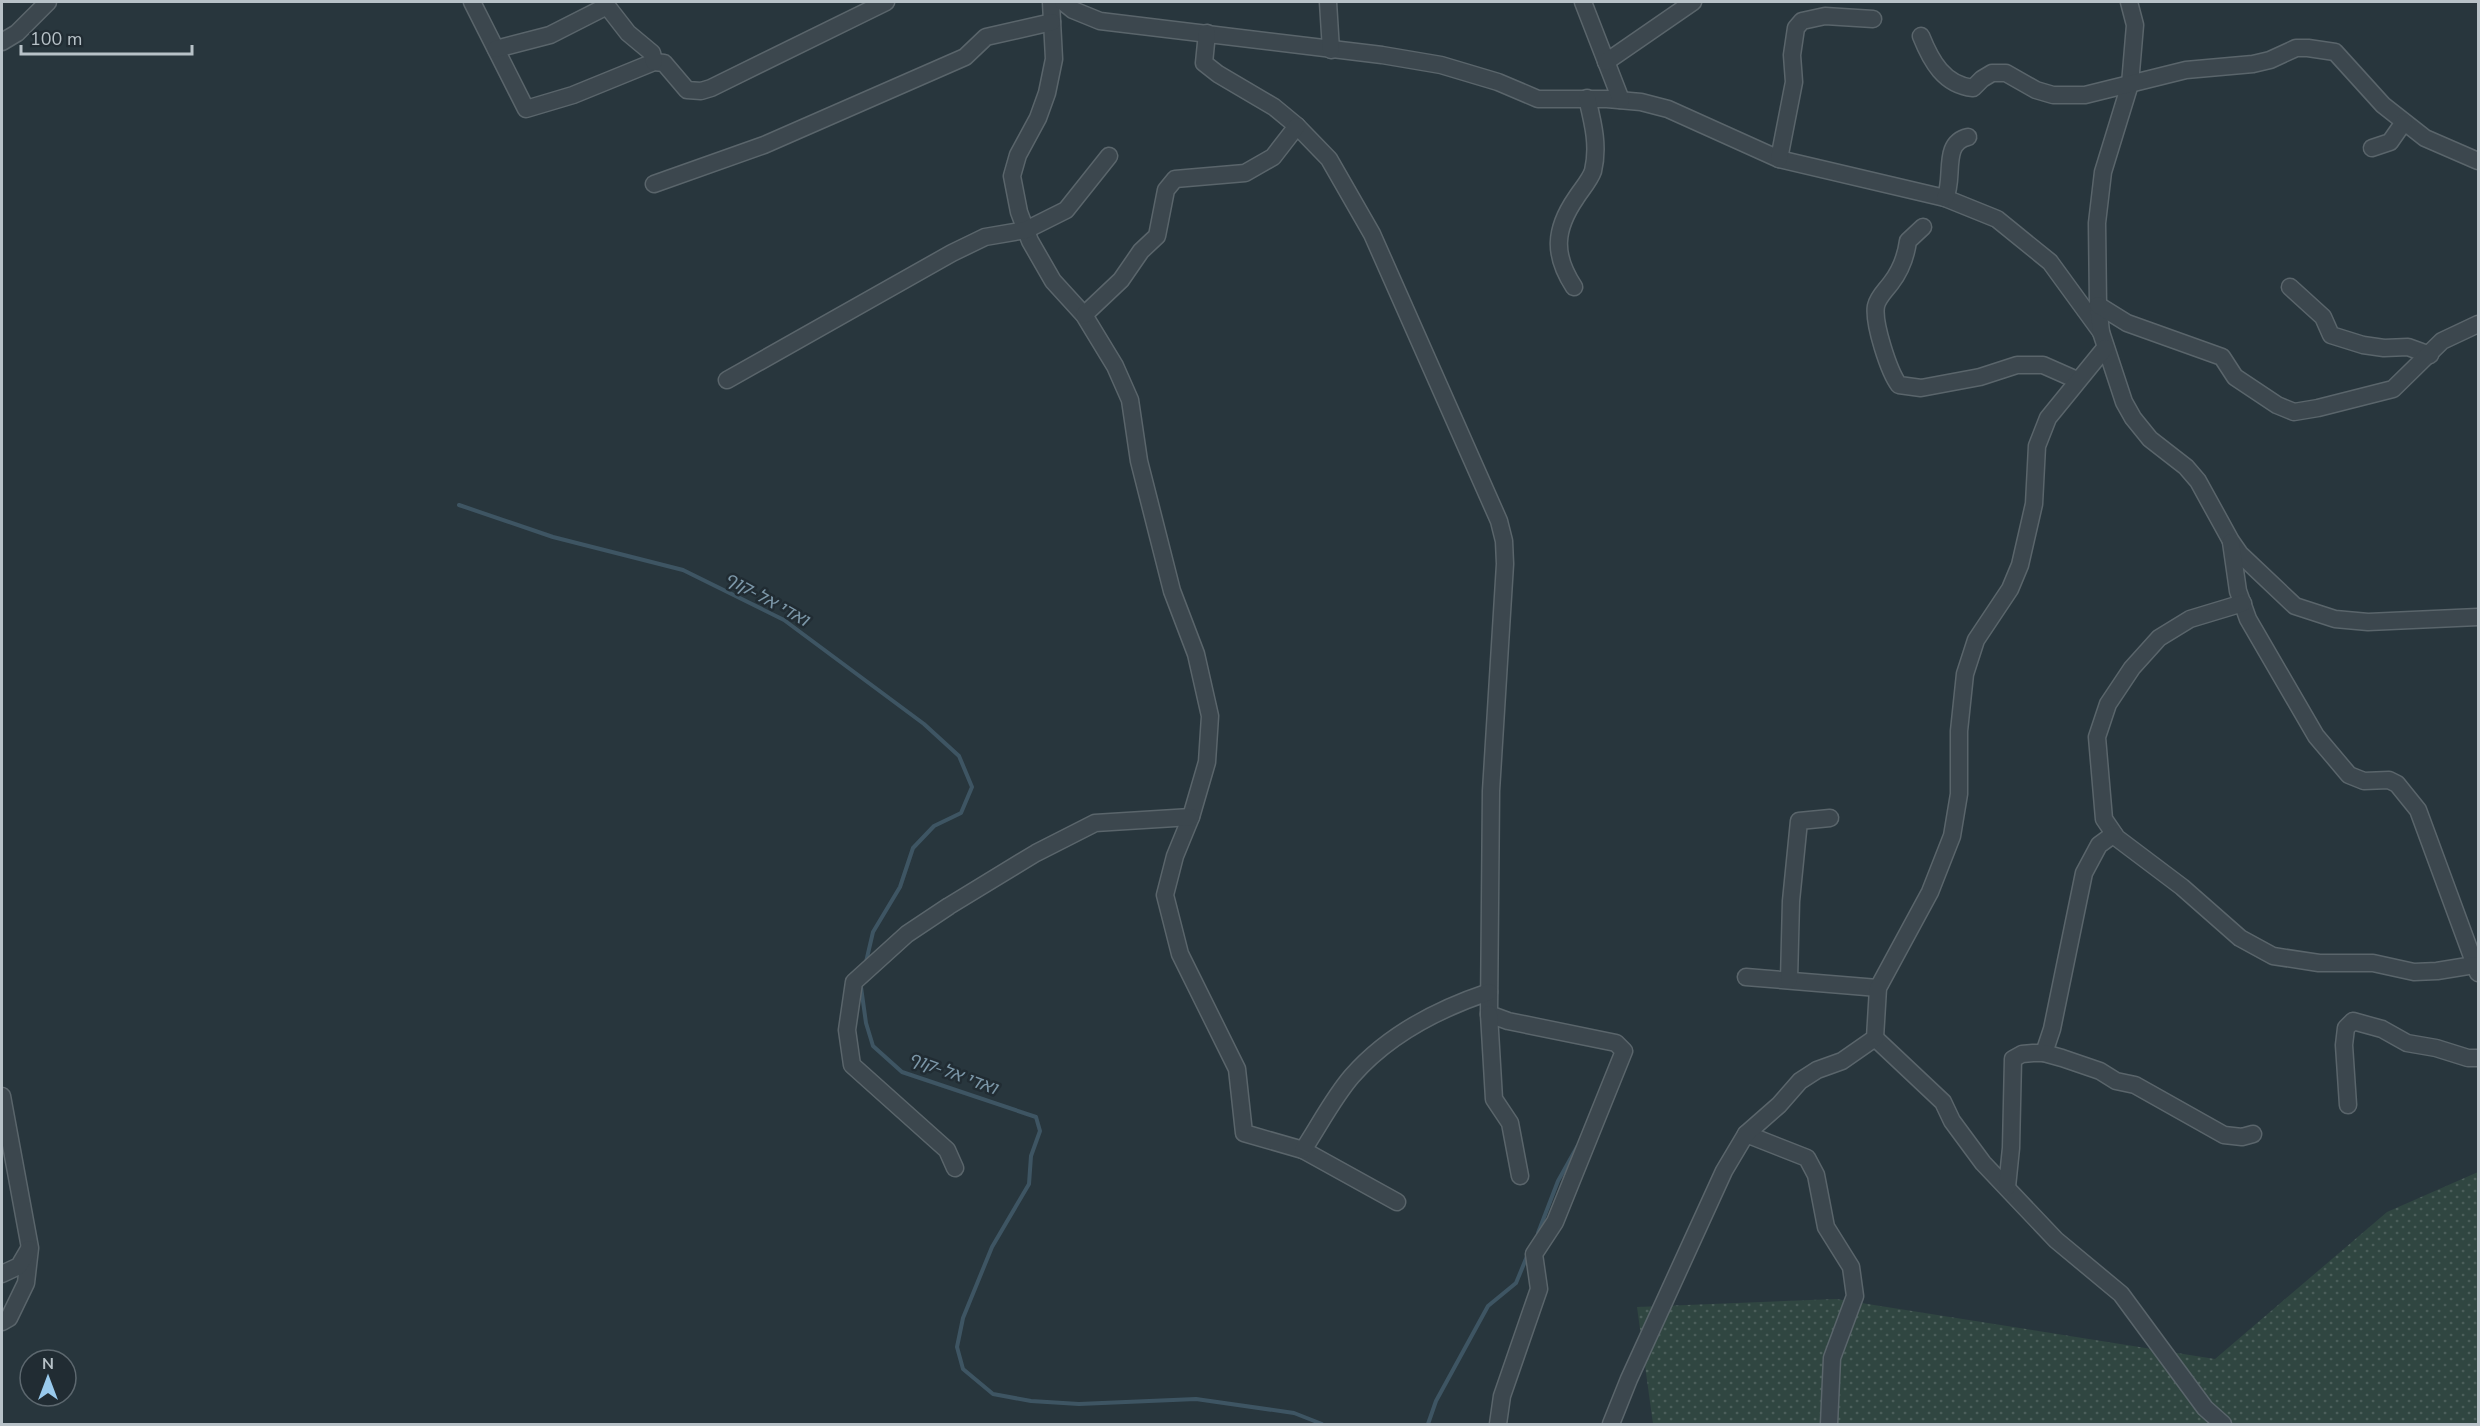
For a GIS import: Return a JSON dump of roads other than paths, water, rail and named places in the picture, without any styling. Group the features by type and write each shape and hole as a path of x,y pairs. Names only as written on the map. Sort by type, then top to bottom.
{"street":[{"path":"2,42 17,33 48,2"},
{"path":"472,2 526,109 573,94 654,62 664,63 687,90 701,91 722,84 886,2"},
{"path":"1051,2 1054,59 1047,93 1038,118 1018,155 1012,176 1019,212 1030,241 1053,281 1084,315 1115,366 1130,400 1142,472 1172,591 1196,654 1210,716 1207,762 1191,817 1175,856 1165,895 1180,954 1237,1069 1244,1133 1303,1150 1397,1202"},
{"path":"1063,2 1073,10 1100,21 1382,55 1440,65 1498,82 1538,99 1587,98 1641,102 1668,109 1779,159 1946,198 1997,219 2050,262 2103,340"},
{"path":"1328,2 1331,50"},
{"path":"1583,2 1622,100"},
{"path":"1606,62 1693,2"},
{"path":"2129,2 2135,25 2130,84 2110,143 2099,200 2098,305 2103,340 2124,402 2133,418 2151,439 2186,467 2199,481 2240,554 2295,606 2316,615 2368,622 2478,617"},
{"path":"496,50 550,35 607,6 628,33 652,53 654,62"},
{"path":"1779,159 1794,82 1791,55 1796,28 1802,21 1825,16 1873,19"},
{"path":"654,184 764,145 965,57 986,37 1052,22"},
{"path":"1206,33 1204,63 1218,74 1274,107 1297,126 1329,159 1372,234 1499,521 1504,542 1505,564 1491,791 1489,1014 1494,1099 1510,1122 1520,1176"},
{"path":"1921,36 1930,59 1949,81 1961,87 1973,88 1992,73 2006,73 2036,90 2053,94 2085,96 2186,70 2253,64 2296,48 2335,52 2383,105 2424,138 2478,161"},
{"path":"1574,287 1562,269 1557,240 1568,209 1593,172 1597,138 1587,98"},
{"path":"2372,148 2390,142 2404,122"},
{"path":"1084,315 1121,280 1141,251 1157,236 1166,190 1175,179 1245,173 1273,157 1297,126"},
{"path":"1946,198 1950,188 1950,157 1953,145 1959,139 1968,137"},
{"path":"727,380 951,253 985,237 1026,230 1066,210 1109,156"},
{"path":"1923,227 1908,241 1899,271 1876,306 1879,328 1892,376 1899,386 1921,388 1980,376 2017,365 2043,364 2077,380"},
{"path":"2290,287 2323,316 2331,335 2363,345 2384,348 2408,347 2430,355"},
{"path":"2098,305 2127,323 2222,357 2235,377 2277,405 2294,412 2393,389 2442,341 2478,324"},
{"path":"1875,1038 1878,988 1930,892 1952,836 1959,794 1959,731 1965,674 1976,640 2010,589 2020,566 2034,504 2037,446 2048,418 2077,380 2103,340"},
{"path":"2231,541 2238,591 2243,603 2248,619 2316,736 2349,775 2364,781 2389,780 2397,784 2418,810 2476,969 2414,972 2373,963 2319,963 2273,956 2240,938 2182,887 2114,834 2104,819 2097,737 2108,704 2132,668 2159,638 2190,619 2243,603"},
{"path":"955,1168 947,1150 852,1065 847,1030 854,982 907,934 949,906 1036,853 1095,823 1191,817"},
{"path":"1789,980 1791,901 1799,821 1830,819"},
{"path":"2044,1053 2052,1029 2084,873 2099,845 2114,834"},
{"path":"1746,977 1878,988"},
{"path":"1303,1150 1350,1078 1380,1048 1426,1018 1489,992"},
{"path":"1489,1014 1508,1021 1616,1043 1624,1051 1555,1222 1534,1254 1539,1289 1502,1396 1498,1425"},
{"path":"2348,1105 2344,1045 2346,1028 2353,1021 2382,1029 2407,1043 2468,1058 2478,1058"},
{"path":"1611,1425 1629,1379 1724,1171 1746,1134 1779,1105 1800,1081 1817,1070 1842,1061 1875,1038"},
{"path":"1875,1038 1943,1102 1952,1121 1983,1163 2056,1240 2121,1294 2205,1408 2223,1425"},
{"path":"2007,1187 2011,1148 2013,1059 2022,1054 2044,1053 2100,1071 2116,1081 2135,1085 2224,1135 2242,1137 2253,1134"},
{"path":"2,1096 30,1248 26,1283 9,1318 2,1322"},
{"path":"1746,1134 1808,1158 1816,1175 1826,1227 1851,1267 1855,1296 1832,1358 1829,1425"},
{"path":"2,1274 19,1266 30,1248"}],"waterway":[{"name":"ואדי אל-קוף","path":"459,505 553,537 683,570 784,620 924,724 959,756 972,787 961,813 934,826 913,848 900,887 873,932 866,962"},
{"name":"ואדי אל-קוף","path":"861,987 866,1023 873,1046 902,1072 1036,1117 1040,1131 1031,1156 1029,1184 992,1247 963,1318 957,1347 963,1369 993,1394 1031,1401 1079,1404 1196,1399 1294,1413 1322,1424"},
{"path":"1538,1233 1558,1181 1577,1147"},
{"path":"1428,1424 1436,1401 1488,1306 1516,1283 1528,1254"}]}
